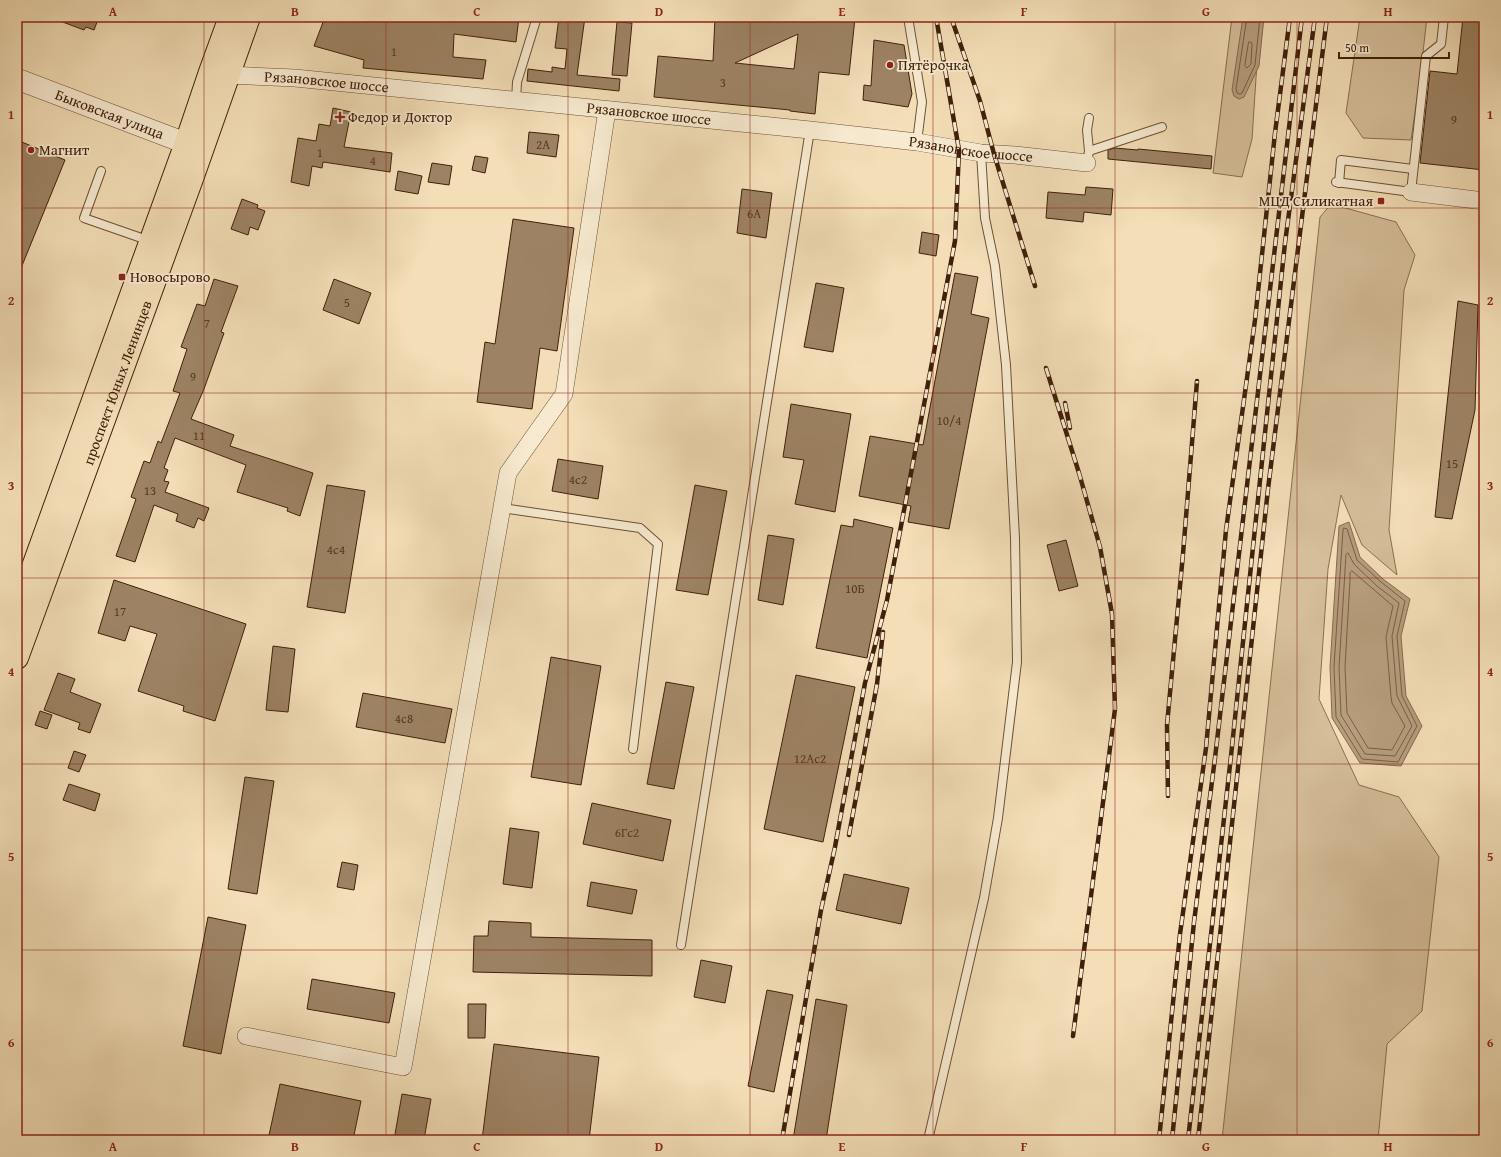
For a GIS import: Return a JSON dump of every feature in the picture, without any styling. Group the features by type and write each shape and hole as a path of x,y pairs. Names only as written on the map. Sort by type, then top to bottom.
{"main road":[{"name":"проспект Юных Ленинцев","path":"17,658 219,73 230,17"},
{"name":"проспект Юных Ленинцев","path":"219,73 249,17"},
{"name":"проспект Юных Ленинцев","path":"17,611 151,241 194,146"}],"street":[{"name":"Рязановское шоссе","path":"219,73 295,78 810,130 917,142 981,153 1088,157"},
{"name":"Быковская улица","path":"17,79 194,146"},
{"path":"246,1036 403,1066 508,473 564,394 607,110"},
{"path":"1411,192 1484,201"}],"lane":[{"path":"516,101 517,82 537,17"},
{"path":"908,17 922,102 917,142"},
{"path":"1413,169 1341,160 1338,182 1411,192 1426,56 1441,44 1444,17"},
{"path":"1089,118 1086,130 1088,157 1162,127"},
{"path":"681,945 810,130"},
{"path":"928,1140 984,898 998,818 1017,662 1015,538 1006,365 995,266 985,218 981,153"},
{"path":"101,171 84,218 151,241"},
{"path":"502,508 640,528 658,544 633,749"}],"shaded area":[{"path":"1232,17 1260,17 1252,139 1242,177 1213,173"},
{"path":"1360,17 1427,17 1411,140 1363,138 1346,113"},
{"path":"1331,204 1396,222 1415,255 1404,290 1389,530 1397,575 1362,545 1341,495 1328,569 1319,699 1359,785 1399,797 1439,857 1422,1011 1387,1044 1378,1140 1222,1140 1320,217"}],"water":[{"path":"1243,17 1264,17 1259,66 1244,97 1239,99 1234,96 1232,90"},
{"path":"1349,522 1360,557 1383,579 1410,599 1401,636 1406,696 1422,726 1401,766 1360,763 1332,718 1330,667 1339,526"}],"building":[{"path":"52,17 99,17 94,30 86,27 84,30"},
{"path":"325,17 519,17 516,42 454,34 453,57 486,60 483,79 363,68 364,60 314,46"},
{"path":"559,17 585,17 577,75 620,79 619,91 527,81 528,69 552,72 552,67 565,69 567,49 555,48"},
{"path":"715,17 855,18 849,75 819,72 815,114 790,110 654,97 658,56 713,61","holes":["798,34 794,69 735,63"]},
{"path":"1463,17 1484,17 1484,170 1420,163 1430,71 1457,74"},
{"path":"617,22 632,23 627,76 612,75"},
{"name":"Пятёрочка","path":"874,40 904,45 912,94 908,107 863,100 864,85 871,86"},
{"path":"333,108 351,112 344,147 392,153 390,172 323,162 322,168 312,166 309,186 291,182 298,138 316,141 319,124 330,126"},
{"path":"529,132 559,135 556,157 527,153"},
{"path":"17,140 65,160 17,278"},
{"path":"1115,148 1212,156 1211,169 1108,159 1108,150"},
{"path":"475,156 488,158 485,173 472,170"},
{"path":"432,163 452,166 449,185 428,182"},
{"path":"398,171 422,176 418,194 395,190"},
{"path":"1086,187 1113,189 1111,215 1084,212 1083,222 1046,218 1048,192 1085,195"},
{"path":"742,189 772,193 766,238 737,233"},
{"path":"242,199 258,205 257,208 265,211 258,230 250,227 248,235 231,229"},
{"path":"513,219 574,228 557,351 540,348 532,409 477,402 485,342 495,344"},
{"path":"922,232 939,235 936,256 919,253"},
{"path":"955,273 978,277 971,314 989,318 949,529 908,522 911,506 859,496 870,436 923,445"},
{"path":"214,279 238,286 221,332 224,333 204,389 191,419 234,435 230,446 313,473 300,516 287,511 288,508 237,492 246,465 175,438 164,468 168,470 164,481 169,482 165,492 209,508 204,521 198,518 194,528 176,521 178,514 154,505 135,562 116,556 136,499 131,497 144,461 150,463 158,441 161,443 180,393 173,391 187,349 181,347 197,304 205,306"},
{"path":"334,279 371,293 359,324 323,310"},
{"path":"816,283 844,288 833,352 804,347"},
{"path":"1458,301 1478,305 1475,410 1452,519 1435,517"},
{"path":"791,404 851,414 835,512 795,504 804,460 783,457"},
{"path":"558,459 603,466 598,499 552,491"},
{"path":"327,485 365,491 345,613 307,607"},
{"path":"695,485 727,491 708,595 676,590"},
{"path":"854,519 893,528 867,658 816,648 841,525 853,527"},
{"path":"768,535 794,539 783,605 758,600"},
{"path":"1066,540 1078,586 1059,591 1047,545"},
{"path":"114,580 246,624 215,721 183,711 184,706 138,691 157,634 130,626 125,641 98,633"},
{"path":"273,646 295,649 288,712 266,710"},
{"path":"551,657 601,666 581,785 531,777"},
{"path":"58,673 75,679 70,692 101,704 90,733 78,729 80,723 44,710"},
{"path":"796,675 855,687 823,842 764,829"},
{"path":"666,682 694,687 674,789 647,784"},
{"path":"363,693 452,709 445,743 356,727"},
{"path":"40,711 52,715 47,729 35,725"},
{"path":"74,751 86,755 79,772 68,768"},
{"path":"245,777 274,781 257,894 228,889"},
{"path":"69,784 100,794 95,811 63,800"},
{"path":"592,803 671,820 663,861 583,844"},
{"path":"510,828 539,832 532,888 503,884"},
{"path":"342,862 358,865 354,890 337,887"},
{"path":"844,874 909,888 901,924 836,910"},
{"path":"591,882 637,890 632,914 587,906"},
{"path":"208,917 246,925 221,1054 183,1046"},
{"path":"489,921 531,923 531,937 652,940 652,976 473,972 474,936 488,936"},
{"path":"701,960 732,966 725,1003 694,997"},
{"path":"312,979 395,993 389,1023 307,1009"},
{"path":"767,990 793,995 774,1092 748,1086"},
{"path":"816,999 847,1005 826,1140 793,1140"},
{"path":"468,1004 486,1004 485,1038 468,1038"},
{"path":"494,1044 599,1057 589,1140 482,1140"},
{"path":"280,1084 361,1101 353,1140 268,1140"},
{"path":"402,1094 431,1099 424,1140 394,1140"}],"railway":[{"path":"782,1140 821,910 835,847 865,683 887,600 955,241 959,150 936,17"},
{"path":"951,17 980,101 994,154 1035,286"},
{"path":"1159,1140 1180,934 1206,748 1226,530 1255,320 1275,133 1290,17"},
{"path":"1172,1140 1194,922 1215,758 1302,17"},
{"path":"1188,1140 1231,756 1285,243 1315,17"},
{"path":"1198,1140 1268,489 1327,17"},
{"path":"1046,368 1079,473 1100,547 1112,614 1115,709 1073,1036"},
{"path":"1168,796 1167,725 1197,381"},
{"path":"1065,403 1070,428"},
{"path":"849,835 877,684 883,632"}],"place":[{"name":"Пятёрочка","path":"890,65"},
{"name":"Федор и Доктор","path":"340,117"},
{"name":"Магнит","path":"31,150"},
{"name":"МЦД Силикатная","path":"1381,201"},
{"name":"Новосырово","path":"122,277"}]}
